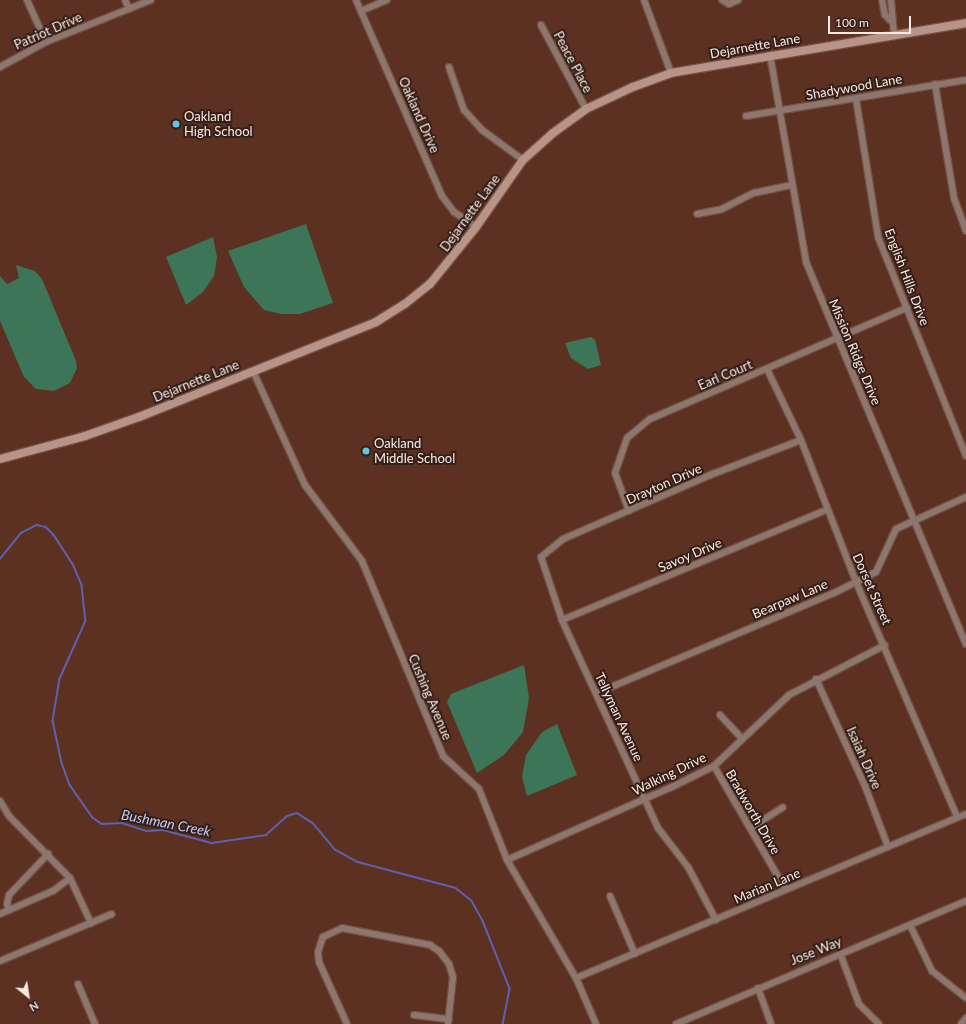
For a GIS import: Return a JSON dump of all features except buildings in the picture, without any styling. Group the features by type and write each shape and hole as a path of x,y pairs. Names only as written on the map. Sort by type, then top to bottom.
{"main road":[{"name":"Dejarnette Lane","path":"0,459 85,436 376,322 404,304 430,284 476,227 523,160 552,132 586,110 633,87 671,73 894,34 966,24"}],"street":[{"path":"27,0 46,42"},
{"path":"125,0 129,9"},
{"name":"Patriot Drive","path":"0,67 46,42 151,0"},
{"name":"Oakland Drive","path":"356,0 442,196 454,212 476,227"},
{"path":"361,11 387,0"},
{"path":"644,0 671,73"},
{"path":"722,0 729,4 738,0"},
{"path":"882,0 885,15 892,21"},
{"path":"891,0 894,13 892,21 894,34"},
{"name":"Peace Place","path":"541,25 586,110"},
{"name":"Mission Ridge Drive","path":"770,56 806,262 966,644"},
{"path":"449,67 464,110 482,130 523,160"},
{"name":"Shadywood Lane","path":"746,116 966,80"},
{"path":"935,84 954,198 966,231"},
{"name":"English Hills Drive","path":"856,99 878,237 966,456"},
{"path":"697,214 722,209 754,192 792,185"},
{"name":"Earl Court","path":"628,512 615,473 627,438 650,419 907,308"},
{"name":"Dorset Street","path":"767,369 801,440 826,510 958,817"},
{"name":"Cushing Avenue","path":"253,371 305,484 362,561 443,756 479,789 507,860 576,978 596,1024"},
{"name":"Drayton Drive","path":"541,557 563,539 710,475 801,440"},
{"name":"Bearpaw Lane","path":"597,693 856,582 876,572 896,529 966,497"},
{"name":"Savoy Drive","path":"562,620 826,510"},
{"name":"Tellyman Avenue","path":"541,557 562,620 658,828 688,867 716,920"},
{"name":"Walking Drive","path":"507,860 645,799 714,766 789,695 816,679 885,645"},
{"name":"Isaiah Drive","path":"816,679 865,786 888,847"},
{"path":"720,715 742,739"},
{"name":"Bradworth Drive","path":"714,766 786,890"},
{"path":"0,801 9,816 70,878 91,923"},
{"path":"751,828 783,807"},
{"name":"Marian Lane","path":"576,978 966,814"},
{"path":"9,910 7,904 9,895 48,854"},
{"path":"0,914 53,891 70,878"},
{"path":"610,896 635,954"},
{"name":"Jose Way","path":"676,1024 840,953 966,901"},
{"path":"0,961 112,914"},
{"path":"910,925 932,972 966,998"},
{"path":"347,1024 319,962 318,952 323,937 342,928 430,946 439,952 449,964 453,977 449,1021 414,1015"},
{"path":"840,953 859,1004 879,1024"},
{"path":"78,984 95,1024"},
{"path":"758,988 771,1024"},
{"path":"961,1024 966,1018"}],"green space":[{"path":"306,224 333,303 300,314 281,314 264,310 244,287 228,251"},
{"path":"213,237 217,257 214,276 203,292 186,305 166,257"},
{"path":"16,265 35,271 42,279 76,361 77,368 70,383 54,391 36,389 24,377 0,321 0,276 7,284 19,278"},
{"path":"591,337 595,340 601,365 588,369 571,358 565,343"},
{"path":"524,665 529,698 523,732 504,755 477,773 447,702 451,694"},
{"path":"557,724 577,775 527,796 522,777 526,755 542,732"}],"waterway":[{"name":"Bushman Creek","path":"0,559 21,533 37,525 46,527 54,535 73,564 82,585 86,621 60,679 53,721 62,763 70,785 92,817 102,824 122,823 146,831 163,830 212,843 266,835 287,816 297,813 313,823 336,850 358,862 456,888 472,901 483,921 510,989 503,1024"}],"place":[{"name":"Oakland High School","path":"176,124"},
{"name":"Oakland Middle School","path":"366,451"}]}
